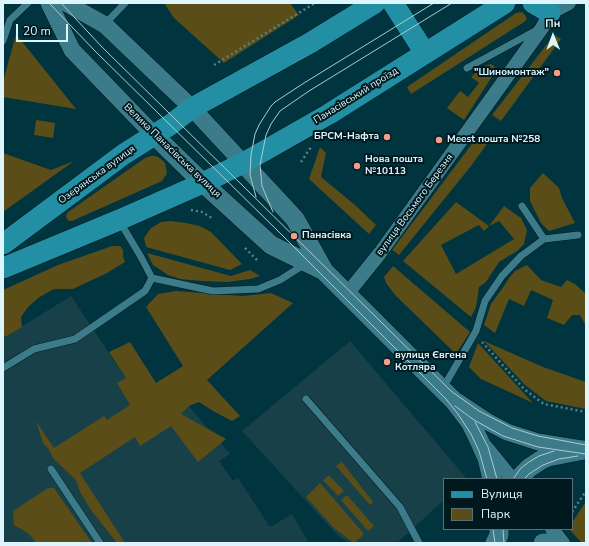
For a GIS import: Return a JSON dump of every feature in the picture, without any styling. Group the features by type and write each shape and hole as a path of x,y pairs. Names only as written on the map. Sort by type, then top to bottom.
{"main road":[{"path":"192,108 310,42 375,3"},
{"path":"393,3 425,54"},
{"name":"Панасівський проїзд","path":"203,183 243,163 329,114 505,3"},
{"name":"Озерянська вулиця","path":"3,244 124,154 192,108"},
{"name":"Велика Панасівська вулиця","path":"154,135 203,183 271,245 316,267 347,294 446,392"},
{"name":"Велика Панасівська вулиця","path":"243,163 295,220 316,267"},
{"path":"3,268 203,183"},
{"path":"446,392 470,422 487,458 492,478"},
{"path":"519,478 529,468 541,460 552,456 585,450"},
{"path":"543,543 553,543"}],"street":[{"name":"Велика Панасівська вулиця","path":"49,3 72,50 154,135"},
{"name":"Велика Панасівська вулиця","path":"66,3 105,25 192,108 243,163"},
{"name":"вулиця Восьмого Березня","path":"347,294 380,253 542,15 569,3"},
{"name":"Велика Панасівська вулиця","path":"446,392 488,422 507,432 538,442 585,450"},
{"path":"478,438 511,478"},
{"path":"553,530 563,543"}],"lane":[{"path":"3,41 10,20 28,3"},
{"path":"105,25 125,3"},
{"path":"467,68 542,15"},
{"path":"522,206 544,239"},
{"path":"119,220 152,278"},
{"path":"446,392 476,331 485,301 502,276 521,256 544,239 578,235"},
{"path":"152,278 213,291 258,289 316,267"},
{"path":"3,368 34,349 75,339 145,291 152,278"},
{"path":"306,399 400,507 419,543"},
{"path":"51,469 100,543"}],"path":[{"path":"214,65 315,3"},
{"path":"188,210 202,212 218,222"},
{"path":"241,245 257,260"},
{"path":"476,331 481,341 524,389 544,404 586,412"},
{"path":"573,510 586,491"}],"shaded area":[{"path":"71,296 153,419 183,399 230,454 219,461 233,481 238,478 270,527 292,514 309,543 3,543 3,338"},
{"path":"350,341 466,478 443,478 443,501 397,543 348,543 337,535 242,431"}],"green space":[{"path":"164,3 290,3 299,15 224,63 174,18"},
{"path":"522,12 527,19 524,22 411,94 407,87 516,13"},
{"path":"16,34 76,109 3,97 3,82"},
{"path":"554,35 561,39 501,121 492,115"},
{"path":"491,64 495,67 493,75 464,120 447,108 460,91 468,97 479,83 471,77 482,67"},
{"path":"36,120 55,123 53,138 34,135"},
{"path":"478,136 489,141 471,166 399,255 392,250"},
{"path":"320,147 326,153 321,177 355,205 376,225 369,234 309,179"},
{"path":"3,153 51,170 74,161 3,212"},
{"path":"156,156 165,163 167,173 162,181 72,221 67,219 66,216 68,212 145,158"},
{"path":"543,173 559,188 562,198 575,223 549,231 541,223 530,201 530,188"},
{"path":"456,202 489,226 504,206 521,218 527,230 524,244 517,251 499,262 486,282 479,287 476,307 471,317 403,261","holes":["499,221 514,239 456,274 441,245 479,225 484,231 489,226"]},
{"path":"171,221 200,226 211,232 242,264 230,270 146,247 144,238 151,228 161,222"},
{"path":"112,246 120,246 123,250 125,262 107,273 73,289 54,289 38,298 28,307 21,317 22,327 3,338 3,290 58,265"},
{"path":"147,253 231,276 250,270 260,276 228,282 180,279 168,275 153,265"},
{"path":"527,265 541,280 561,287 567,280 575,284 586,294 586,326 580,315 572,315 564,325 547,318 553,300 531,290 524,306 509,299 495,333 484,325 491,304 509,278 515,271"},
{"path":"393,266 470,332 456,354 396,296 386,283 384,277"},
{"path":"176,291 243,296 271,293 293,303 207,380 240,416 232,421 199,402 189,406 181,414 226,439 198,462 171,426 140,446 135,437 80,473 125,543 117,543 91,510 80,492 76,480 53,458 48,448 43,443 36,421 54,448 104,416 107,420 130,405 117,383 126,378 109,352 130,342 156,383 183,366 146,307 158,294"},
{"path":"484,341 543,367 586,382 586,409 546,401 525,385"},
{"path":"478,343 533,403 481,379 469,367"},
{"path":"342,462 373,502 370,505 336,466"},
{"path":"329,475 344,491 338,496 323,480"},
{"path":"320,483 364,534 354,543 335,529 306,497"},
{"path":"48,488 54,488 92,543 35,543 28,533 14,525 13,511"},
{"path":"347,495 374,526 368,531 341,500"},
{"path":"586,501 586,543 582,543 570,530 573,530 573,521"}],"tram line":[{"path":"49,3 96,52 446,399 471,434 479,451 487,478"},
{"path":"61,3 102,47 451,391 479,411 512,428 538,436 586,445"},
{"path":"256,197 250,175 251,155 255,134 271,106 304,83 434,3"},
{"path":"273,212 262,186 260,165 266,135 271,124 280,111 309,91 452,3"},
{"path":"455,406 474,420 503,436 538,447 586,454"},
{"path":"475,422 488,447 497,478"},
{"path":"514,478 521,468 529,462 539,456 554,451"},
{"path":"525,478 543,465 559,459 578,456"},
{"path":"493,530 495,543"},
{"path":"503,530 504,543"}],"place":[{"name":"\"Шиномонтаж\"","path":"557,73"},
{"name":"БРСМ-Нафта","path":"387,137"},
{"name":"Meest пошта №258","path":"439,140"},
{"name":"Нова пошта №10113","path":"357,166"},
{"name":"Панасівка","path":"294,236"},
{"name":"вулиця Євгена Котляра","path":"387,362"}]}
